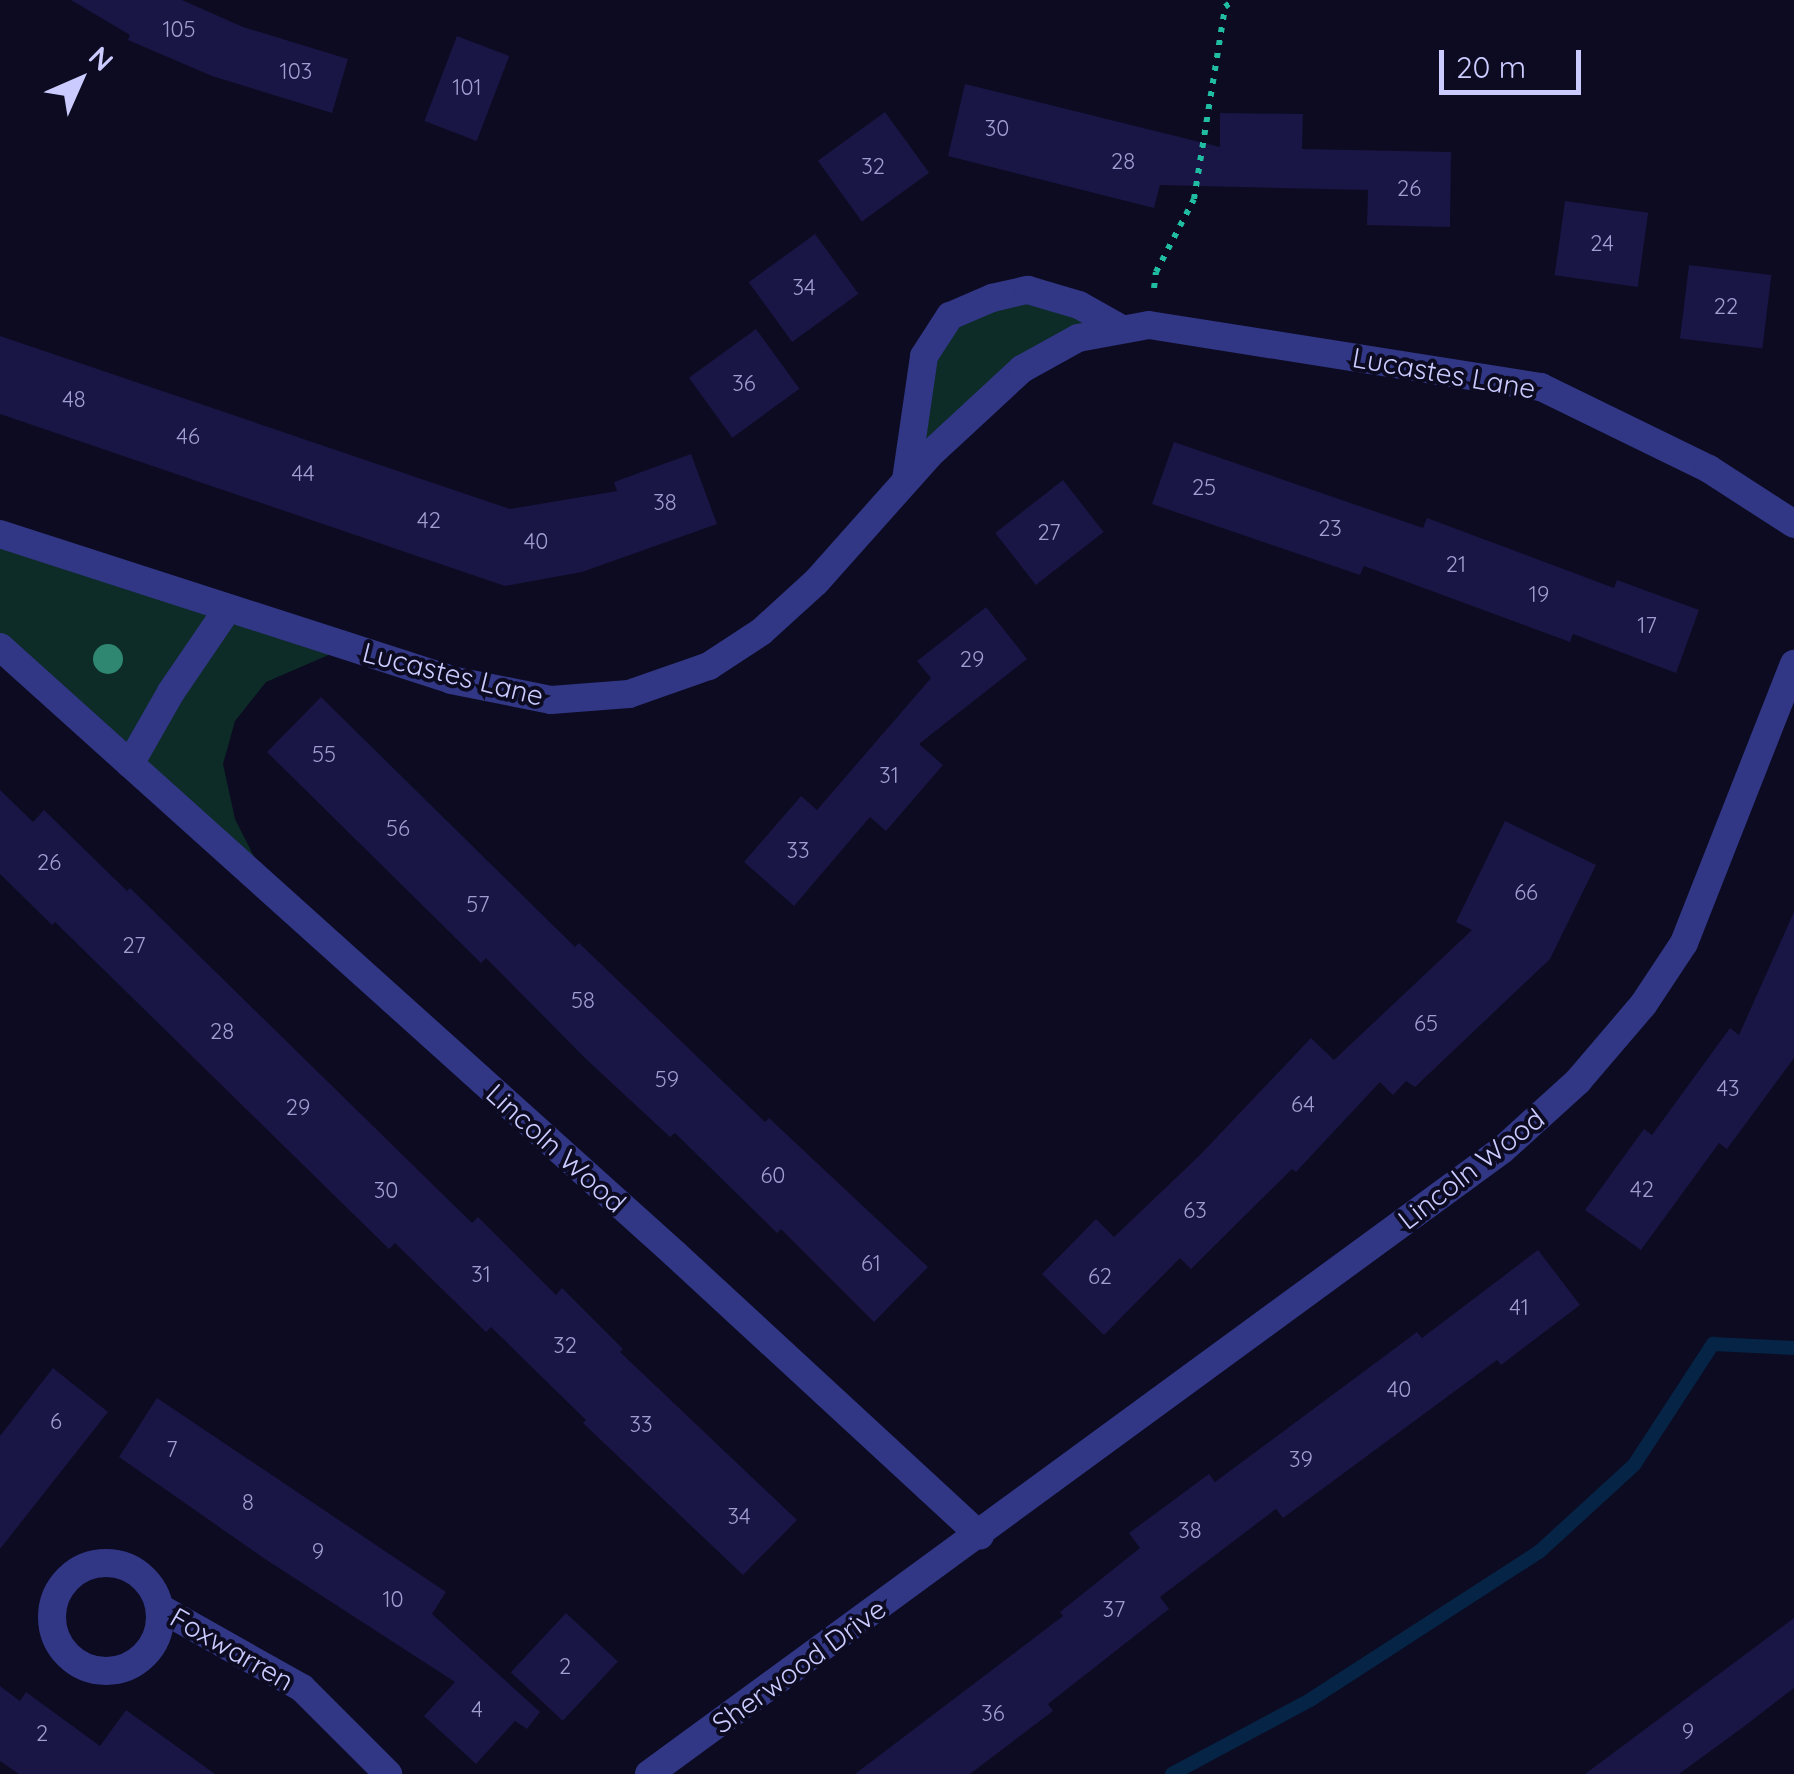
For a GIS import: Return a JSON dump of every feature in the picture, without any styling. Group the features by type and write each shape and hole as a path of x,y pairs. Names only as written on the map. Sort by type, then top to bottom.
{"street":[{"name":"Lucastes Lane","path":"906,482 924,356 950,316 992,298 1028,290 1079,305 1122,329"},
{"name":"Lucastes Lane","path":"0,534 451,680 550,700 629,694 709,666 761,632 816,582 906,482 1022,369 1078,338 1149,325 1541,387 1709,470 1794,524"},
{"path":"0,647 130,764 227,610"},
{"name":"Lincoln Wood","path":"949,1558 1502,1150 1578,1081 1642,1005 1684,943 1794,664"},
{"name":"Lincoln Wood","path":"130,764 675,1254 980,1535"},
{"name":"Sherwood Drive","path":"649,1774 949,1558"},
{"name":"Foxwarren","path":"160,1608 302,1688 388,1774"}],"path":[{"path":"1156,272 1194,199 1225,7 1233,0"}],"green space":[{"path":"1028,290 1122,329 1078,338 929,455 914,412 950,316"},
{"path":"0,534 347,647 266,682 235,721 223,764 235,819 275,898 0,647"}],"building":[{"path":"71,0 182,0 243,27 348,59 332,113 212,76 128,40 130,35"},
{"path":"457,36 509,56 477,141 424,121"},
{"path":"965,84 1220,147 1220,113 1303,114 1302,149 1451,152 1450,227 1367,225 1368,190 1160,185 1154,208 948,156"},
{"path":"885,112 929,173 862,221 818,161"},
{"path":"1565,201 1648,213 1638,287 1555,275"},
{"path":"815,234 858,294 792,342 749,282"},
{"path":"1689,265 1771,275 1762,349 1680,338"},
{"path":"756,329 799,389 732,438 689,378"},
{"path":"0,336 510,509 617,491 614,482 691,454 717,524 582,572 505,586 0,414"},
{"path":"1174,442 1423,528 1427,518 1614,588 1617,580 1699,610 1676,673 1573,634 1570,642 1364,566 1360,575 1152,504"},
{"path":"1063,480 1104,532 1036,585 995,533"},
{"path":"986,607 1027,659 919,744 943,765 886,831 870,817 794,906 744,862 801,796 817,810 931,678 917,661"},
{"path":"321,697 575,947 579,943 765,1122 769,1118 928,1267 874,1322 781,1229 777,1233 675,1133 670,1137 586,1059 486,958 481,963 267,752"},
{"path":"0,790 33,822 44,810 127,891 130,888 472,1223 478,1217 556,1295 562,1288 623,1349 620,1352 797,1520 743,1575 583,1423 586,1420 491,1327 486,1332 395,1243 389,1249 55,922 52,925 0,874"},
{"path":"1505,821 1596,865 1550,959 1415,1087 1406,1081 1393,1095 1380,1082 1296,1172 1292,1169 1191,1269 1180,1258 1104,1335 1042,1274 1096,1219 1114,1237 1200,1155 1311,1038 1334,1060 1472,930 1456,922"},
{"path":"1794,912 1794,1058 1727,1149 1719,1143 1641,1250 1585,1210 1644,1129 1652,1135 1730,1028 1739,1035"},
{"path":"1538,1250 1580,1305 1501,1365 1497,1360 1283,1518 1276,1509 1160,1597 1169,1609 1048,1704 1053,1711 970,1774 855,1774 1063,1616 1060,1612 1140,1548 1129,1533 1209,1474 1215,1482 1417,1332 1422,1338"},
{"path":"53,1368 108,1412 0,1549 0,1436"},
{"path":"157,1398 446,1592 432,1614 540,1712 527,1729 515,1721 476,1764 424,1716 455,1682 265,1559 119,1457"},
{"path":"566,1613 618,1661 563,1721 511,1672"},
{"path":"1794,1618 1794,1688 1742,1728 1679,1774 1585,1774"},
{"path":"0,1686 20,1701 26,1692 100,1746 126,1710 215,1774 19,1774 0,1761"}],"waterway":[{"path":"1172,1774 1310,1700 1539,1552 1634,1465 1713,1344 1794,1348"}]}
